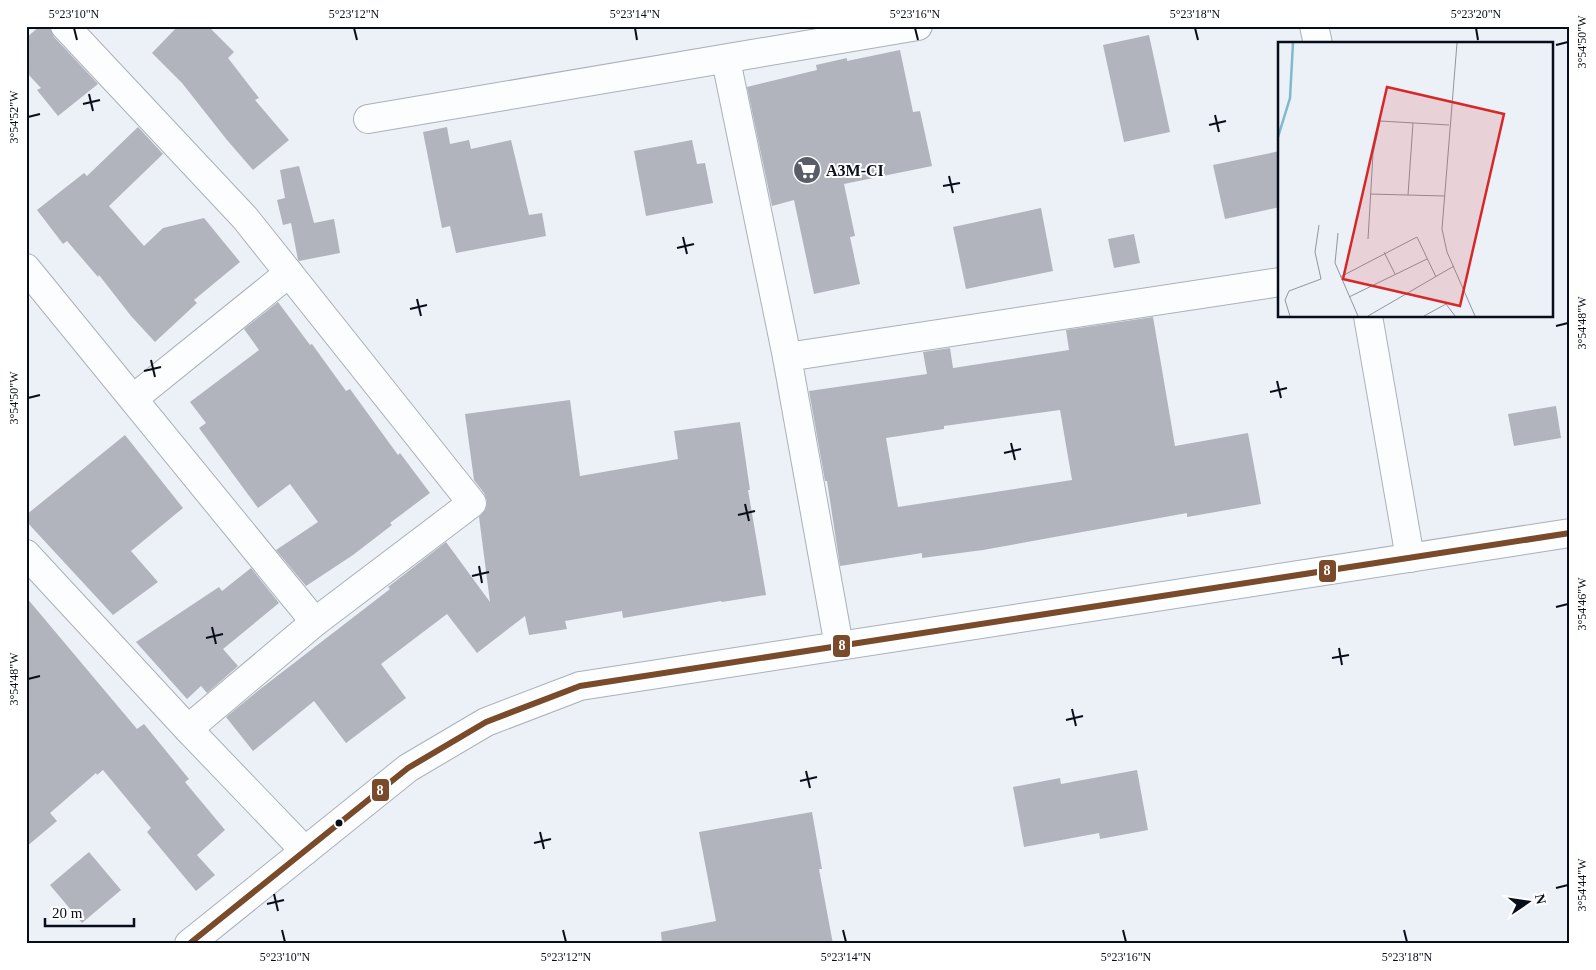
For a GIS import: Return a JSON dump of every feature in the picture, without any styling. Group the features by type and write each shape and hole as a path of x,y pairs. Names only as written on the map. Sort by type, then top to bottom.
{"street":[{"path":"65,26 244,218 472,503 315,622 188,729"},
{"path":"368,119 726,60 918,26"},
{"path":"1314,26 1318,42"},
{"path":"726,60 787,357 839,646"},
{"path":"26,268 315,622"},
{"path":"134,398 288,273"},
{"path":"787,357 1278,282"},
{"path":"1368,318 1410,558"},
{"path":"189,944 408,768 486,722 580,686 1570,533"},
{"path":"26,554 188,729 305,851"}],"building":[{"path":"40,26 50,26 54,37 98,84 58,116 37,90 41,88 26,72 26,38"},
{"path":"178,26 208,26 234,52 228,58 259,98 255,100 289,140 253,170 182,83 152,53"},
{"path":"1149,35 1170,132 1124,142 1103,45"},
{"path":"900,50 913,112 920,111 932,166 844,184 855,236 850,237 860,284 814,294 794,200 772,206 747,87 817,70 816,65 847,58 847,61"},
{"path":"138,127 163,154 109,206 144,246 163,228 204,218 240,262 194,300 197,303 155,342 131,316 99,275 98,277 67,241 63,244 37,210 84,173 87,176"},
{"path":"447,127 450,144 469,140 471,149 511,140 529,215 542,213 546,236 456,253 450,226 442,228 423,132"},
{"path":"692,140 697,164 705,163 713,203 646,216 634,151"},
{"path":"1278,151 1278,207 1225,219 1213,165"},
{"path":"299,166 314,223 334,219 340,253 298,260 291,223 283,225 277,200 285,198 280,170"},
{"path":"1041,208 1053,271 966,289 953,227"},
{"path":"1134,234 1140,263 1114,268 1108,239"},
{"path":"278,302 310,345 312,344 346,391 350,389 398,455 400,453 430,493 390,523 392,525 353,555 306,586 276,550 318,522 290,484 258,508 199,428 206,423 190,402 259,350 244,329"},
{"path":"1153,317 1175,446 1248,433 1261,504 1187,517 1187,513 983,550 922,558 922,553 840,566 827,481 825,481 809,391 927,374 923,352 950,348 953,368 1069,350 1066,330","holes":["1060,410 1072,480 898,507 886,438 944,429 944,426"]},
{"path":"570,400 580,476 678,459 674,431 740,422 750,490 748,490 766,595 623,618 622,611 565,621 567,629 529,635 525,616 477,653 447,614 381,664 406,698 346,743 314,701 253,751 226,717 390,589 388,587 446,542 490,602 479,517 486,509 487,501 484,493 474,480 465,414"},
{"path":"1556,406 1561,438 1514,446 1508,414"},
{"path":"125,435 183,508 131,551 158,582 113,615 26,521 26,515"},
{"path":"251,568 279,603 223,649 238,666 207,693 201,686 187,699 136,642 219,587 222,591"},
{"path":"26,597 137,729 144,724 189,779 185,782 225,830 197,855 215,875 196,891 147,832 151,828 103,770 97,775 96,773 50,813 57,821 26,847"},
{"path":"1137,770 1148,830 1100,839 1099,833 1024,847 1013,787 1060,778 1061,784"},
{"path":"812,812 822,869 819,869 833,944 662,944 661,932 716,921 699,832"},
{"path":"89,852 121,890 82,923 50,885"}],"transit line":[{"name":"8","path":"189,944 408,768 486,722 580,686 1570,533"}],"place":[{"name":"A3M-CI","path":"807,170"}]}
